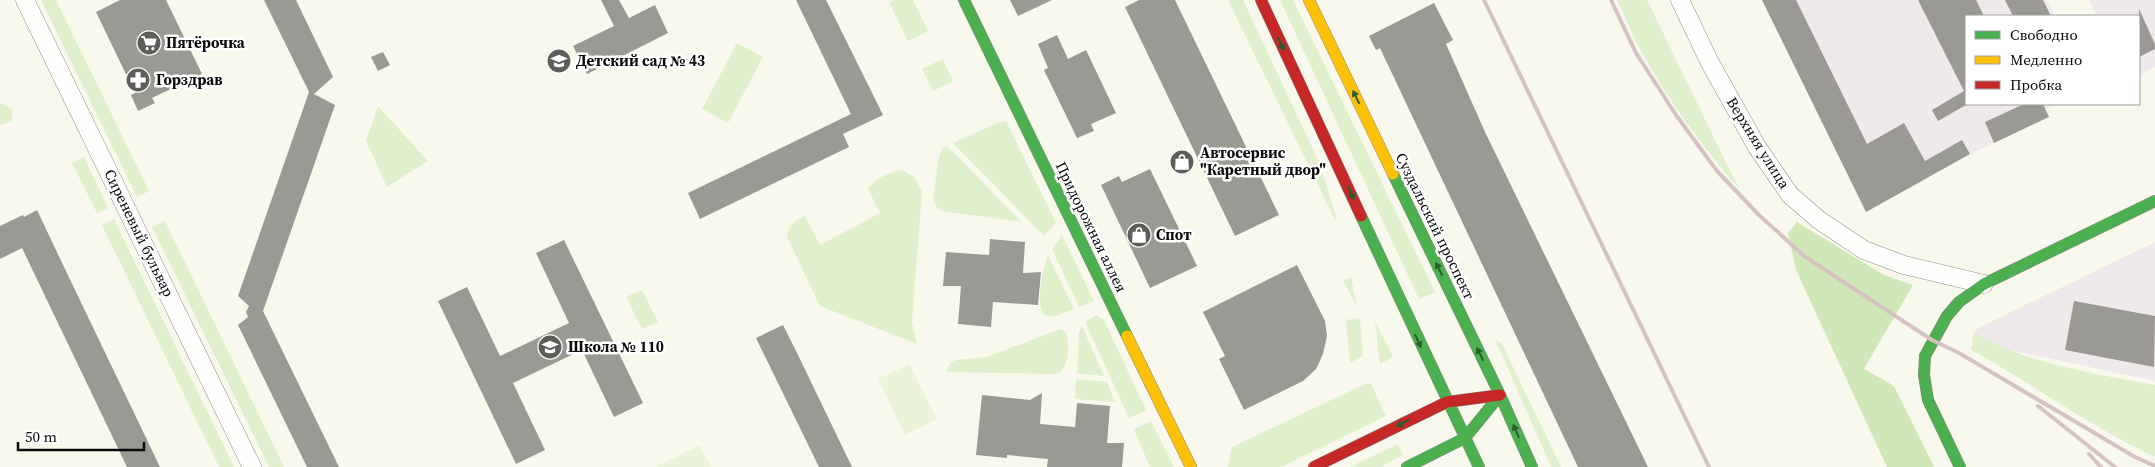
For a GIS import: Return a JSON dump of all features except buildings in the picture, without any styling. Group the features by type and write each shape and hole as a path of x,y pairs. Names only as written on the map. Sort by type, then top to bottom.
{"street":[{"name":"Сиреневый бульвар","path":"25,0 252,467"},
{"name":"Придорожная аллея","path":"964,0 1191,467"},
{"path":"1260,0 1479,467"},
{"name":"Суздальский проспект","path":"1309,0 1500,395 1532,467"},
{"name":"Верхняя улица","path":"1680,0 1709,61 1757,147 1790,195 1819,220 1864,250 1904,265 1984,284"},
{"path":"1960,467 1928,400 1924,375 1925,356 1947,316 1959,302 1984,284 2155,202"},
{"path":"1314,467 1447,402 1500,395"},
{"path":"1406,467 1465,438 1500,395"}],"shaded area":[{"path":"1762,0 2047,0 2054,15 1965,15 1965,105 2053,105 2045,109 2049,117 1970,154 1866,212"},
{"path":"2089,0 2155,0 2155,67 2140,74 2140,15 2096,15"},
{"path":"2155,242 2155,381 2000,348 1974,333 1978,328"}],"green space":[{"path":"41,0 56,0 149,191 137,197"},
{"path":"894,0 913,0 928,31 908,41 889,2"},
{"path":"1228,0 1243,0 1319,162 1337,219 1335,220"},
{"path":"1280,0 1293,0 1435,292 1419,299"},
{"path":"1617,0 1647,0 1739,189 1673,104 1650,68"},
{"path":"737,43 763,57 728,123 702,109"},
{"path":"943,59 953,81 933,91 922,69"},
{"path":"0,104 12,109 12,121 0,125"},
{"path":"378,106 428,161 387,187 366,141"},
{"path":"1006,121 1056,223 1044,236 953,143 997,123"},
{"path":"947,146 1022,222 942,211 937,208 933,199 939,157 943,148"},
{"path":"84,157 108,208 97,213 72,163"},
{"path":"902,170 914,177 922,192 912,322 917,344 820,306 787,237 793,223 805,216 820,245 880,213 868,189 870,185 888,174"},
{"path":"114,219 234,467 219,467 102,225"},
{"path":"165,221 284,467 269,467 152,227"},
{"path":"1797,222 1884,275 1913,285 1864,369 1894,386 1934,467 1887,467 1796,270 1788,233"},
{"path":"1062,235 1094,301 1079,307 1052,249"},
{"path":"1048,255 1074,309 1052,317 1044,315 1040,303 1042,277"},
{"path":"1351,277 1357,307 1343,280"},
{"path":"642,290 658,322 642,329 626,297"},
{"path":"1097,315 1104,320 1146,410 1129,418 1085,322"},
{"path":"1360,318 1363,356 1350,363 1346,320"},
{"path":"1375,321 1393,357 1380,364"},
{"path":"1082,326 1104,376 1077,373 1079,333"},
{"path":"1060,329 1066,332 1068,349 1062,371 1058,374 946,372 951,362 956,360 987,357"},
{"path":"1974,333 1995,344 2039,360 2085,372 2155,385 2155,457 2085,419 1971,350"},
{"path":"1495,339 1502,344 1561,467 1551,467"},
{"path":"909,364 937,419 905,435 878,379"},
{"path":"1076,379 1107,382 1115,402 1075,399"},
{"path":"1365,384 1371,384 1386,416 1281,467 1228,467 1232,447"},
{"path":"1151,421 1174,467 1150,467 1134,429"},
{"path":"1398,444 1403,455 1380,467 1350,467"},
{"path":"700,445 711,467 656,467"}],"railway":[{"path":"1484,0 1709,467"},
{"path":"1611,0 1636,53 1676,115 1717,171 1759,215 1804,256 1932,340 1959,353 2135,457 2155,466"},
{"path":"2038,406 2115,467"},
{"path":"2089,454 2101,467"}],"traffic: fast":[{"path":"964,0 1127,336"},
{"path":"1393,174 1500,395 1532,467"},
{"path":"1960,467 1928,400 1924,375 1925,356 1947,316 1959,302 1984,284 2155,201"},
{"path":"1361,216 1479,467"},
{"path":"1407,467 1465,438 1500,395"}],"traffic: slow":[{"path":"1309,0 1393,174"},
{"path":"1127,336 1191,467"}],"traffic: jam":[{"path":"1261,0 1361,216"},
{"path":"1314,467 1447,402 1500,395"}],"place":[{"name":"Пятёрочка","path":"149,43"},
{"name":"Детский сад № 43","path":"559,61"},
{"name":"Горздрав","path":"138,80"},
{"name":"Автосервис \"Каретный двор\"","path":"1182,162"},
{"name":"Спот","path":"1139,235"},
{"name":"Школа № 110","path":"550,347"}]}
